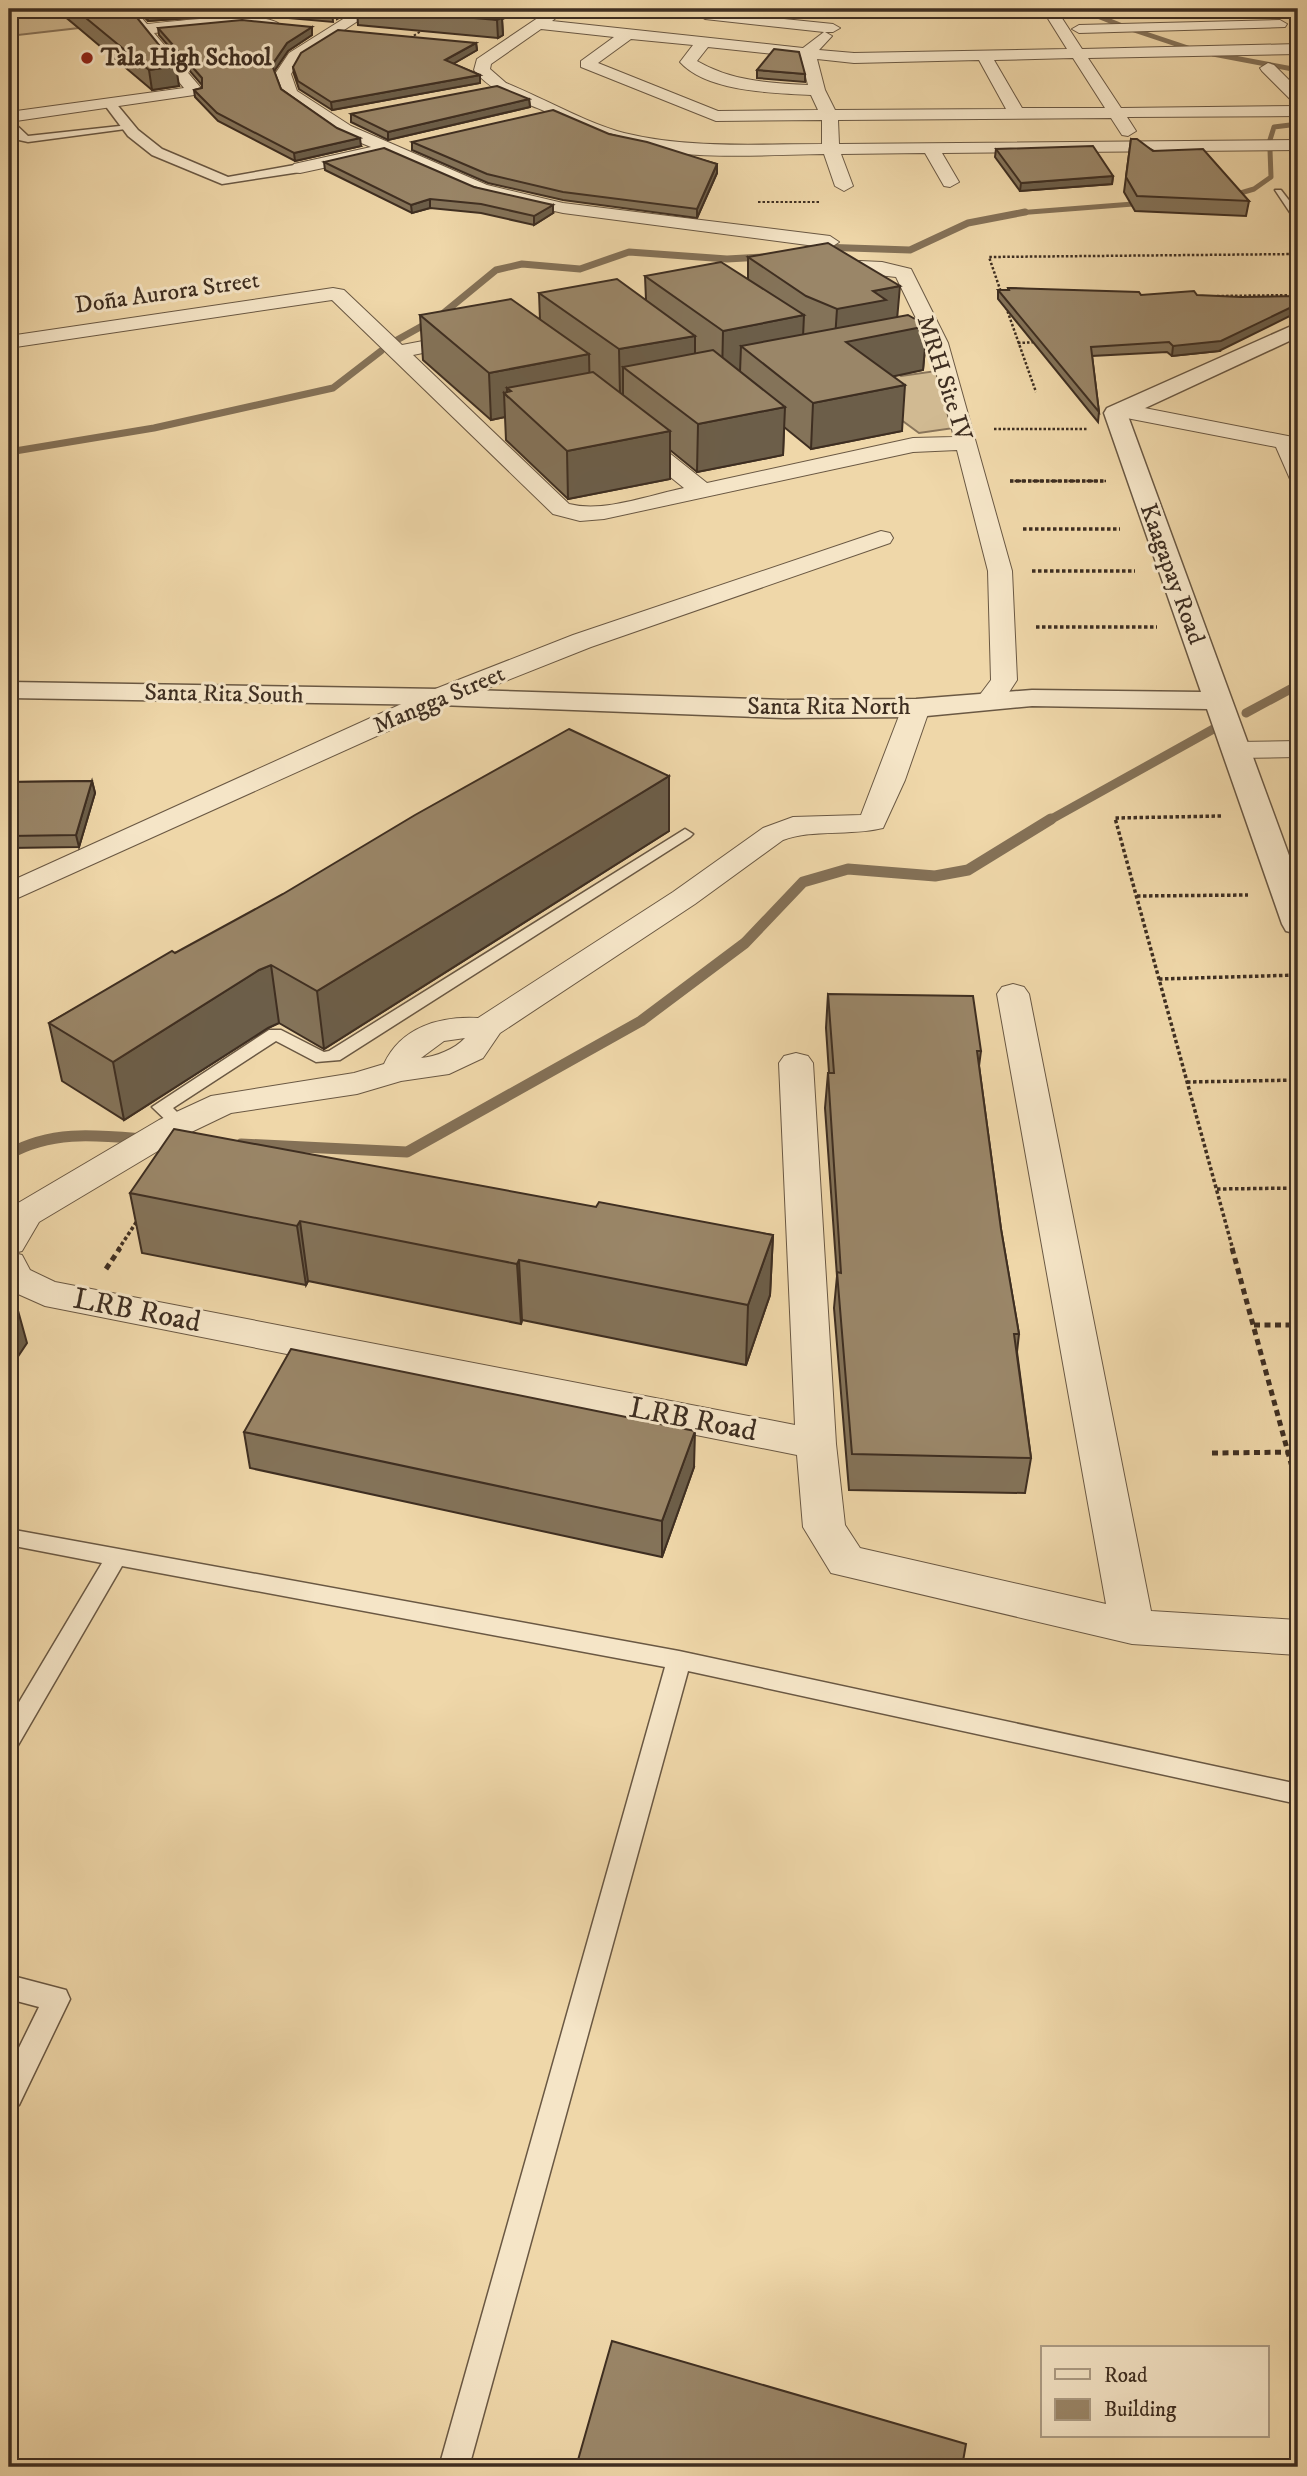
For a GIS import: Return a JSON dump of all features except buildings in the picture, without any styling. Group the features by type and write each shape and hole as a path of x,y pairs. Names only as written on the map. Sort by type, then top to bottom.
{"street":[{"path":"9,119 195,91 126,9"},
{"path":"184,9 194,24"},
{"path":"369,9 332,29 295,57 283,74 290,93 328,120 387,149 481,189 537,204 830,242"},
{"path":"560,9 538,24 494,46 483,62 482,70 500,86 617,135 667,147 706,150 831,150 1298,145"},
{"path":"1049,9 1138,147"},
{"path":"695,14 833,28 808,51"},
{"path":"144,29 243,21 284,25"},
{"path":"538,24 808,51 896,64 984,56 1077,54 1176,59 1298,49"},
{"path":"1060,29 1298,24"},
{"path":"308,27 359,32"},
{"path":"629,33 587,64 714,116 1116,114 1203,106 1298,111"},
{"path":"705,40 688,62 703,72 744,86 817,90"},
{"path":"808,51 817,90 830,117 831,150 844,186"},
{"path":"984,56 1018,115"},
{"path":"1268,68 1298,98"},
{"path":"474,91 500,86"},
{"path":"907,93 916,116"},
{"path":"110,104 130,128 157,152 228,181 413,143"},
{"path":"530,116 556,109"},
{"path":"328,120 355,114"},
{"path":"931,149 950,182"},
{"name":"MRH Site IV","path":"792,278 855,266 886,266 904,273 927,344 964,436 991,529 1000,571 1004,680 989,701"},
{"name":"Doña Aurora Street","path":"9,342 335,294 396,352"},
{"path":"1120,420 1298,329"},
{"path":"396,352 486,335"},
{"path":"396,352 561,509 580,514 604,512 964,436"},
{"path":"609,416 702,490"},
{"path":"1120,420 1285,442 1298,474"},
{"name":"Kaagapay Road","path":"1120,420 1154,529 1172,570 1298,924"},
{"path":"479,432 506,426"},
{"path":"788,447 814,466"},
{"name":"Mangga Street","path":"9,893 440,697 582,640 881,538"},
{"name":"Santa Rita South","path":"9,690 440,697"},
{"name":"Santa Rita North","path":"440,697 784,709 916,708 1032,698 1218,701"},
{"path":"9,1242 26,1214 176,1126 223,1104 357,1083 398,1070 410,1048 431,1034 461,1026 485,1028 684,898 773,834 793,826 850,826 873,822 916,708"},
{"path":"1236,750 1298,749"},
{"path":"1013,994 1132,1626"},
{"path":"796,1063 816,1444 824,1527 846,1561 1132,1626 1298,1638"},
{"name":"LRB Road","path":"9,1264 16,1278 45,1293 816,1444"}],"lane":[{"path":"9,119 22,138 28,139 130,128"},
{"path":"1278,192 1298,218"},
{"path":"176,1126 161,1107 275,1034 322,1058 334,1056 685,834"},
{"path":"9,1537 679,1660 1298,1794"},
{"path":"9,1740 117,1556"},
{"path":"454,2467 679,1660"},
{"path":"9,1987 57,1999 9,2096"}],"path":[{"path":"403,44 434,23"},
{"path":"1036,392 989,257 1298,254"},
{"path":"1218,296 1298,295"},
{"path":"1018,342 1045,342"},
{"path":"964,436 1120,420"},
{"path":"977,481 1139,481"},
{"path":"991,529 1154,529"},
{"path":"1000,571 1172,570"},
{"path":"1004,627 1192,627"},
{"path":"1259,815 1115,818 1298,1489"},
{"path":"1137,896 1288,895"},
{"path":"1159,979 1298,975"},
{"path":"1187,1082 1298,1080"},
{"path":"1217,1189 1298,1188"},
{"path":"85,1301 145,1209"},
{"path":"1254,1325 1298,1325"},
{"path":"1212,1453 1298,1452"}],"shaded area":[{"path":"9,9 55,9 79,28 18,35 9,26"},
{"path":"884,365 901,376 936,371 954,428 919,433 839,374"}],"waterway":[{"path":"1095,15 1125,27"},
{"path":"1131,29 1188,48"},
{"path":"1213,54 1298,70"},
{"path":"1269,143 1274,127 1298,124"},
{"path":"1227,197 1254,189 1271,177 1270,150"},
{"path":"1022,213 1146,203"},
{"path":"1017,213 1022,213"},
{"path":"819,247 910,250 968,223 1022,213"},
{"path":"397,340 440,316 496,270 522,264 580,269 629,252 727,259 763,257"},
{"path":"9,452 154,428 333,388 381,351"},
{"path":"1246,713 1298,685"},
{"path":"1048,821 1217,727"},
{"path":"241,1144 407,1152 641,1021 745,943 803,882 848,869 935,876 968,870 1051,819"},
{"path":"9,1154 41,1141 74,1136 143,1139"}],"place":[{"name":"Tala High School","path":"87,58"}]}
